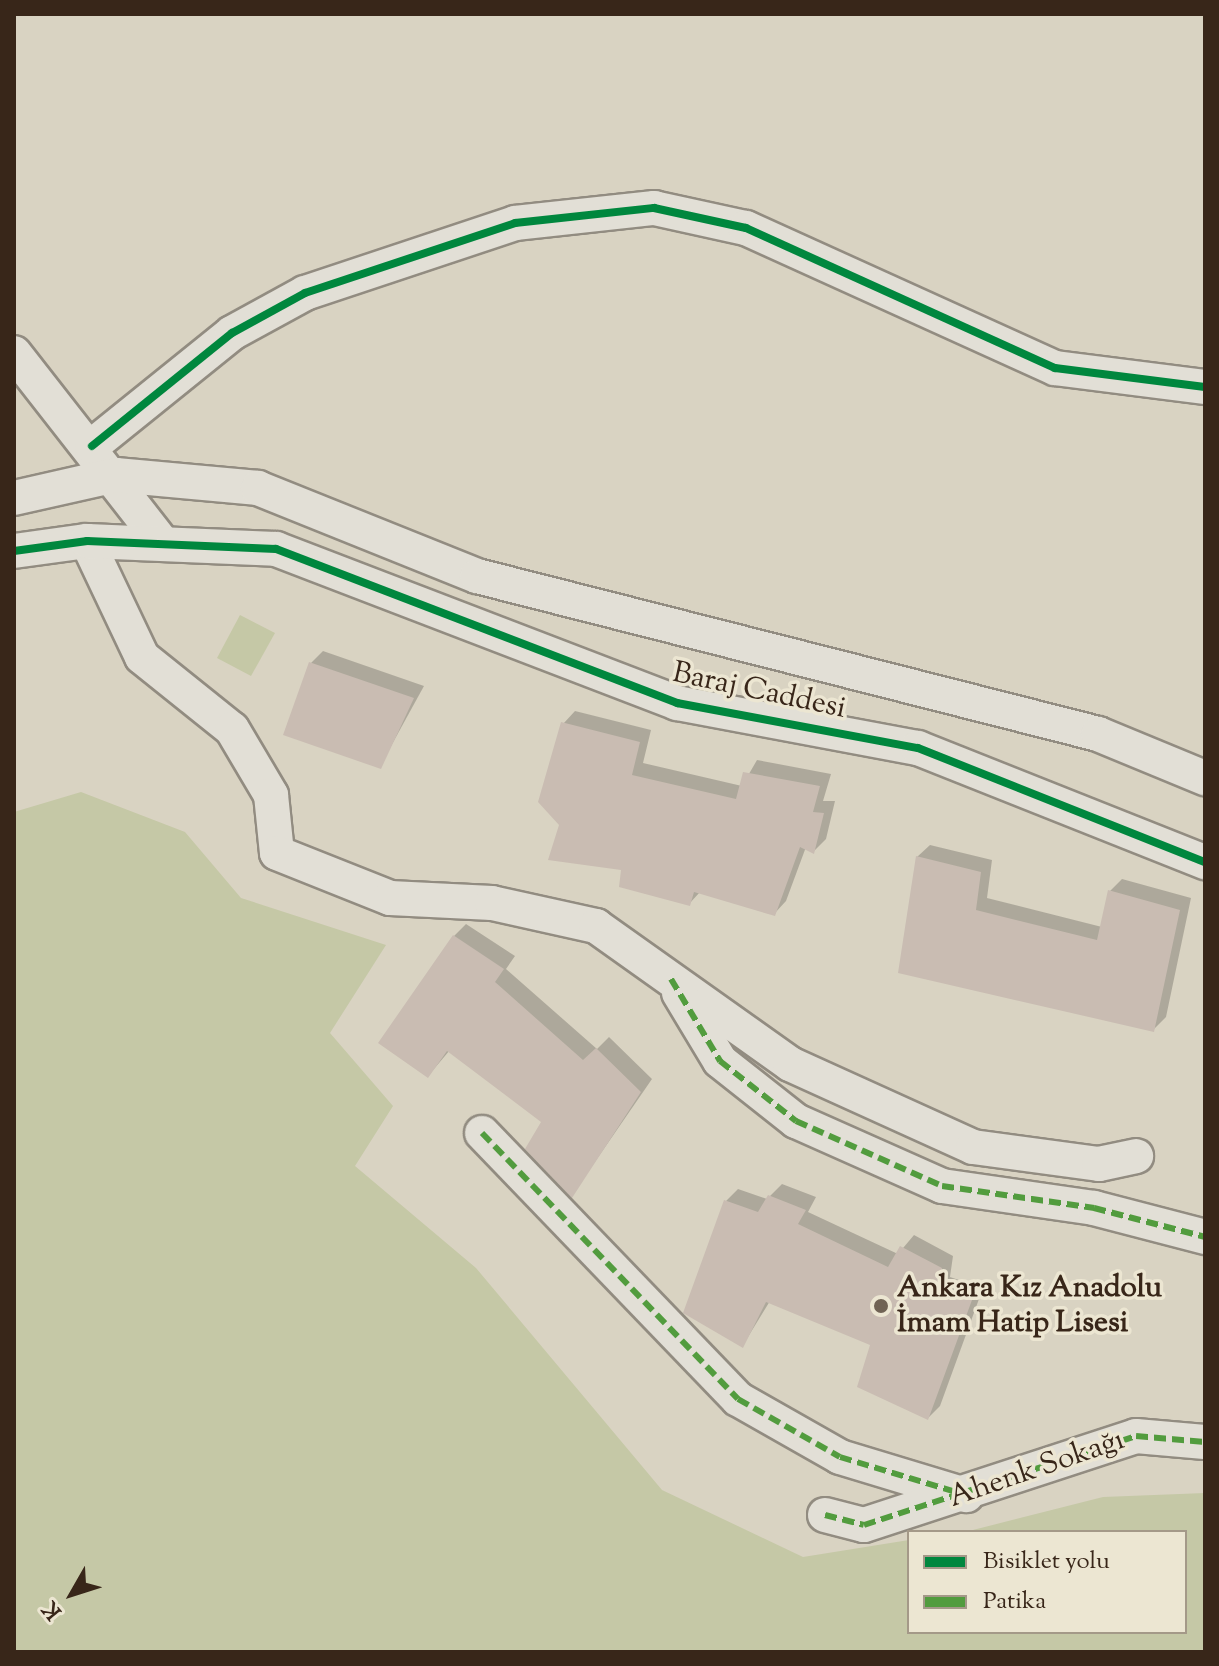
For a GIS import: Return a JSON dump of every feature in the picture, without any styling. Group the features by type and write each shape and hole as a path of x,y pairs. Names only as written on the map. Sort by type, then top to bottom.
{"street":[{"path":"92,446 232,333 305,293 515,223 654,208 746,228 1055,368 1205,387"},
{"path":"14,353 116,475 163,544"},
{"name":"Baraj Caddesi","path":"14,498 116,475 258,488 477,576 1098,734 1205,778"},
{"path":"87,541 142,657 232,729 271,795 277,853 390,898 492,903 596,926 790,1064 973,1147 1099,1164 1136,1156"},
{"name":"Baraj Caddesi","path":"14,551 87,541 276,549 677,703 918,748 1205,862"},
{"path":"671,979 720,1061 796,1121 942,1186 1094,1208 1205,1237"},
{"path":"482,1133 738,1399 840,1457 966,1495"},
{"name":"Ahenk Sokağı","path":"825,1515 864,1525 966,1495 1136,1436 1205,1442"}],"green space":[{"path":"240,615 275,633 251,676 217,658"},
{"path":"81,792 185,832 241,898 386,945 330,1033 393,1106 355,1166 476,1268 662,1490 803,1557 907,1540 907,1634 1187,1634 1187,1530 973,1530 1103,1497 1205,1493 1205,1652 14,1652 14,812"}],"building":[{"path":"309,662 414,698 381,769 283,735"},
{"path":"561,722 640,742 632,775 736,799 743,772 820,786 813,812 824,813 814,854 800,847 775,916 694,892 690,906 619,887 621,870 548,860 559,825 538,802"},
{"path":"916,856 981,872 976,910 1097,940 1108,890 1180,910 1154,1032 898,973"},
{"path":"453,935 504,969 495,982 583,1060 596,1048 641,1092 572,1198 525,1149 541,1122 447,1051 428,1078 378,1043"},
{"name":"Ankara Kız Anadolu İmam Hatip Lisesi","path":"768,1195 806,1210 798,1224 888,1267 900,1246 942,1268 939,1289 972,1300 928,1420 857,1387 870,1345 766,1302 743,1348 683,1313 724,1200 758,1212"}],"marked path":[{"path":"671,979 720,1061 796,1121 942,1186 1094,1208 1205,1237"},
{"path":"482,1133 738,1399 840,1457 966,1495"},
{"path":"825,1515 864,1525 1136,1436 1205,1442"}],"cycle path":[{"path":"92,446 232,333 305,293 515,223 654,208 746,228 1055,368 1205,387"},
{"path":"14,551 87,541 276,549 677,703 918,748 1205,862"}],"place":[{"name":"Ankara Kız Anadolu İmam Hatip Lisesi","path":"881,1306"}]}
